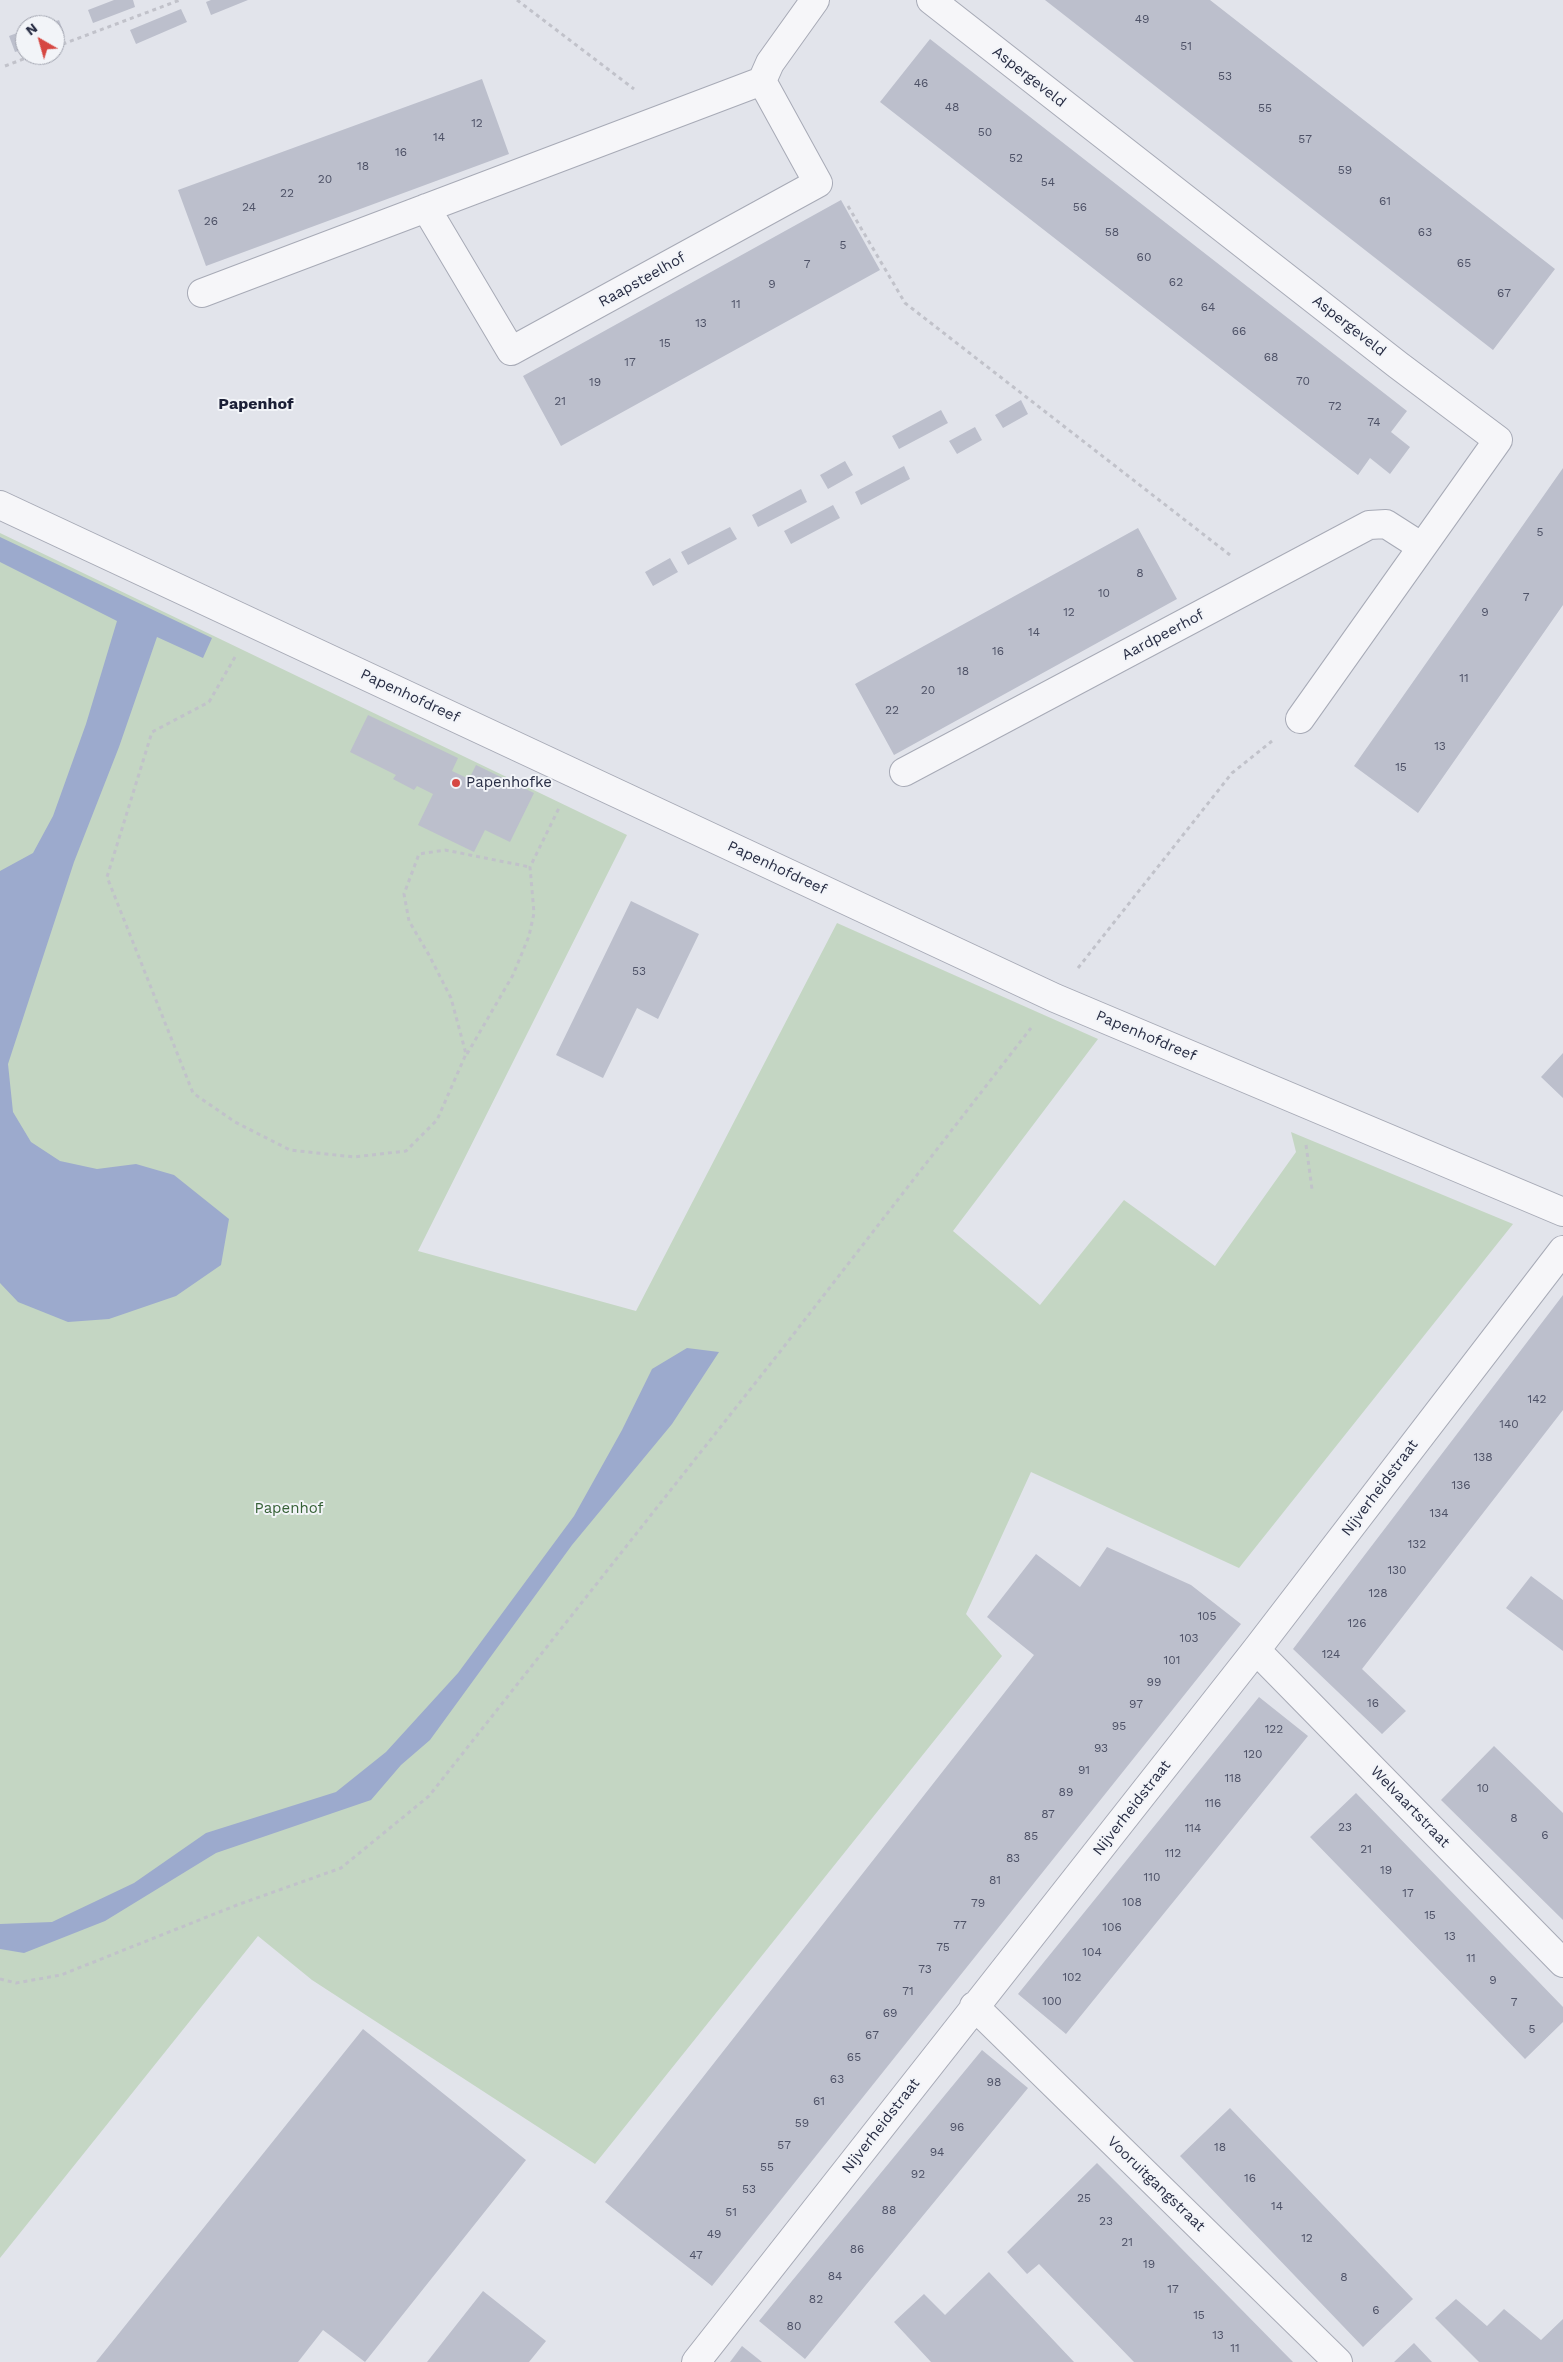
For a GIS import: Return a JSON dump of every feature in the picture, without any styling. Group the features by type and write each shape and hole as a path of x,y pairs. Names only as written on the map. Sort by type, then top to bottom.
{"street":[{"path":"202,293 762,81 770,63 815,0"},
{"name":"Aspergeveld","path":"931,0 1398,365 1498,440 1300,719"},
{"path":"762,81 818,183"},
{"name":"Raapsteelhof","path":"426,208 511,352 818,183"},
{"name":"Papenhofdreef","path":"0,504 1055,998 1563,1212"},
{"name":"Aardpeerhof","path":"904,772 1369,525 1386,524 1422,547"},
{"name":"Nijverheidstraat","path":"696,2362 974,2006 1256,1650 1563,1250"},
{"name":"Welvaartstraat","path":"1256,1650 1563,1963"},
{"name":"Vooruitgangstraat","path":"974,2006 1338,2362"}],"path":[{"path":"65,43 180,0"},
{"path":"517,0 670,116"},
{"path":"5,66 15,62"},
{"path":"818,183 839,190 904,303 1263,581"},
{"path":"254,624 209,702 152,732 108,877 193,1093 235,1122 290,1150 354,1157 406,1151 437,1120 466,1054 513,975 529,936 534,913 530,867 577,774"},
{"path":"0,1979 16,1983 61,1975 237,1905 341,1868 429,1796 773,1361 1232,772 1300,719"},
{"path":"466,1054 451,998 409,921 404,894 419,854 445,850 530,867"}],"green space":[{"path":"0,533 627,835 418,1251 636,1311 837,923 1098,1039 953,1231 1040,1305 1124,1200 1215,1266 1296,1152 1291,1132 1513,1224 1239,1568 1031,1472 966,1614 1002,1656 595,2164 312,1980 258,1936 0,2258"}],"water":[{"path":"0,537 212,638 203,658 157,637 119,747 74,862 8,1064 13,1112 31,1142 60,1161 97,1169 136,1164 174,1175 229,1219 221,1265 176,1296 109,1319 68,1322 18,1302 0,1283 0,871 33,853 53,816 86,724 117,621 0,562"},
{"path":"687,1348 719,1352 672,1424 572,1545 430,1740 401,1765 371,1800 216,1853 105,1921 24,1953 0,1949 0,1924 52,1922 134,1883 206,1833 336,1792 386,1752 458,1673 574,1516 622,1430 652,1369"}],"building":[{"path":"114,0 133,0 135,7 93,23 88,10"},
{"path":"211,0 248,0 211,15 206,2"},
{"path":"1045,0 1210,0 1555,269 1493,350"},
{"path":"181,9 187,22 136,44 130,30"},
{"path":"15,34 15,52 9,36"},
{"path":"930,39 1407,411 1391,432 1410,447 1390,474 1370,458 1358,475 880,102"},
{"path":"482,79 509,154 206,266 178,190"},
{"path":"841,200 880,270 561,446 523,376"},
{"path":"1021,400 1028,414 1003,428 995,415"},
{"path":"941,410 948,423 899,449 892,436"},
{"path":"975,427 982,440 957,454 949,441"},
{"path":"845,461 853,475 828,489 820,475"},
{"path":"904,466 910,479 861,505 855,492"},
{"path":"1563,468 1563,605 1418,813 1354,766"},
{"path":"801,489 807,502 758,527 752,515"},
{"path":"833,505 840,518 791,544 784,531"},
{"path":"730,527 737,539 688,565 681,552"},
{"path":"1138,528 1177,599 894,755 855,684"},
{"path":"670,558 678,572 653,586 645,572"},
{"name":"Papenhofke","path":"368,715 458,758 452,771 469,779 476,765 534,793 510,842 485,830 474,852 418,825 433,794 417,786 414,790 393,779 396,775 350,752"},
{"path":"631,901 699,934 658,1019 637,1008 603,1078 556,1055"},
{"path":"1563,1053 1563,1098 1541,1077"},
{"path":"1563,1295 1563,1410 1362,1669 1406,1711 1382,1734 1293,1649"},
{"path":"1107,1547 1191,1585 1241,1624 712,2286 605,2202 1034,1655 987,1617 1036,1554 1080,1587"},
{"path":"1531,1576 1563,1600 1563,1651 1506,1608"},
{"path":"1259,1697 1308,1736 1066,2034 1018,1994"},
{"path":"1494,1746 1563,1813 1563,1920 1441,1800"},
{"path":"1356,1793 1563,2007 1563,2022 1525,2059 1310,1837"},
{"path":"363,2029 526,2160 365,2362 323,2330 298,2362 96,2362"},
{"path":"982,2050 1028,2088 805,2359 759,2321"},
{"path":"1230,2108 1413,2299 1363,2347 1180,2156"},
{"path":"1097,2163 1293,2362 1134,2362 1039,2264 1027,2274 1007,2252"},
{"path":"989,2272 1074,2362 931,2362 894,2322 924,2294 945,2315"},
{"path":"483,2291 546,2341 529,2362 427,2362"},
{"path":"1456,2299 1487,2326 1504,2309 1541,2340 1563,2319 1563,2362 1479,2362 1435,2318"},
{"path":"1414,2343 1432,2362 1394,2362"},
{"path":"742,2346 762,2362 730,2362"}],"place":[{"name":"Papenhofke","path":"456,783"}],"district":[{"name":"Papenhof","path":"256,404"}]}
